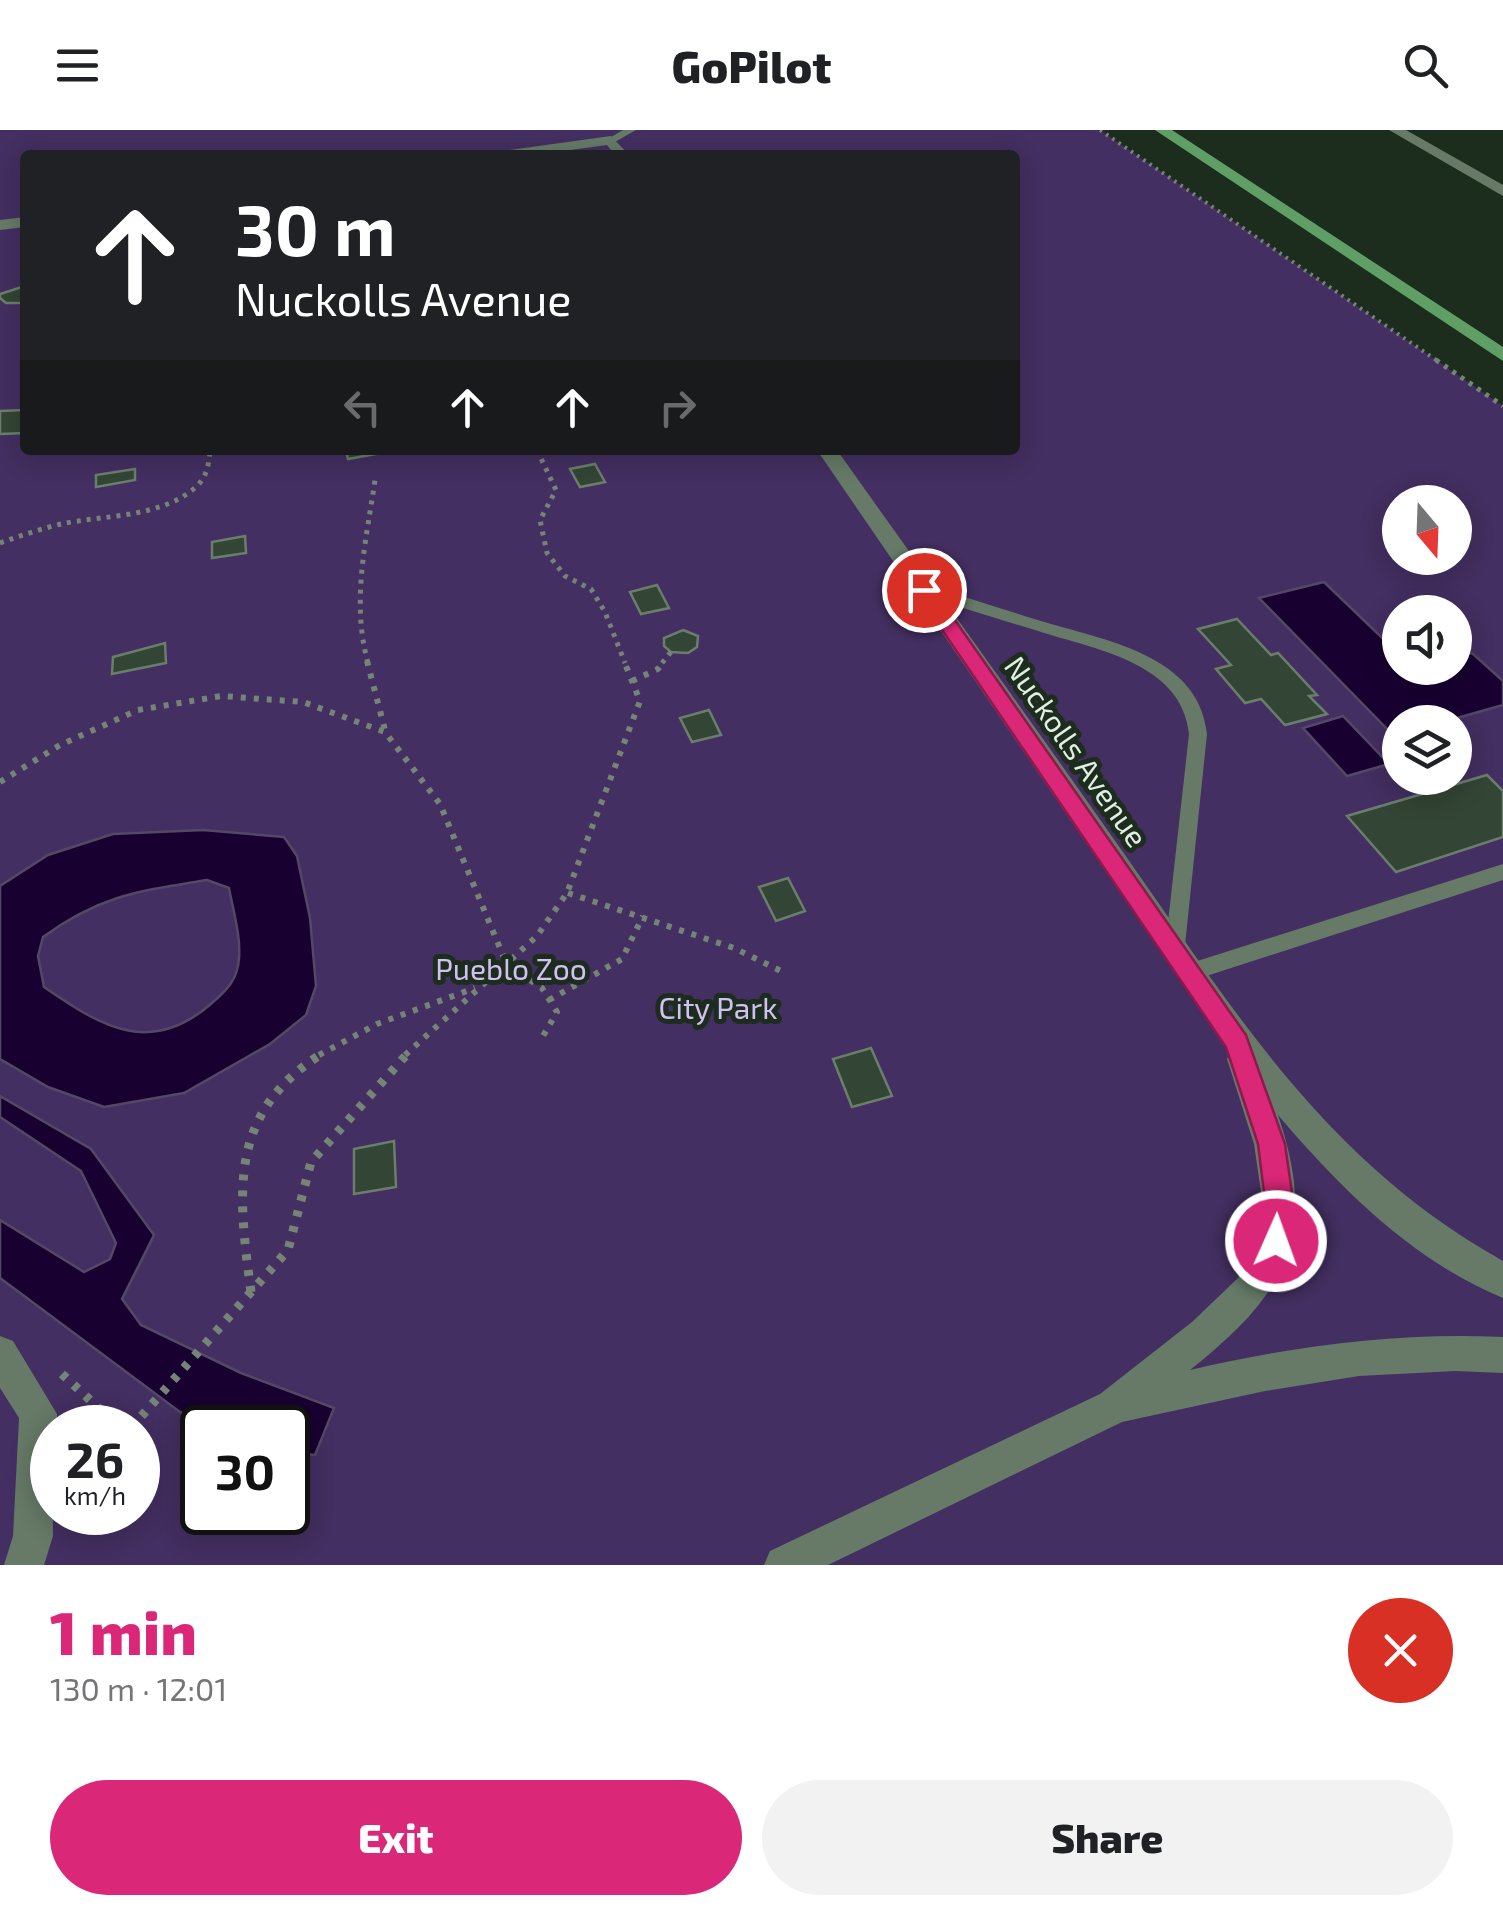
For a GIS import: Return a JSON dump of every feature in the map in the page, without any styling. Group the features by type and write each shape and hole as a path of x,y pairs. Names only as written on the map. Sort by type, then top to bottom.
{"main road":[{"path":"1162,130 1503,355"}],"street":[{"path":"1396,130 1503,191"},
{"path":"539,150 611,140 618,150"},
{"name":"Nuckolls Avenue","path":"830,455 1237,1042"},
{"path":"1237,1042 1339,1160 1391,1208 1503,1280"},
{"path":"784,1565 1113,1407 1205,1335 1251,1290 1276,1241 1279,1200 1271,1144 1237,1042"},
{"path":"1113,1407 1307,1363 1380,1353 1460,1351 1503,1355"},
{"path":"0,1354 38,1414 33,1536 24,1565"}],"lane":[{"path":"611,140 630,130"},
{"path":"924,590 1132,655 1161,670 1194,709 1198,734 1176,949"},
{"path":"1191,972 1503,872"}],"path":[{"path":"1100,130 1503,406"},
{"path":"0,543 61,524 172,503 204,481 211,455"},
{"path":"151,1405 288,1250 311,1162 419,1040 537,936 567,893 640,701 605,612 591,588 565,576 547,553 540,520 556,490 539,455"},
{"path":"375,480 360,582 358,627 385,732 440,804 508,964 542,988 556,1012 543,1036"},
{"path":"632,682 658,669 670,652"},
{"path":"0,782 60,745 138,710 221,696 304,702 385,732"},
{"path":"567,893 734,948 787,974"},
{"path":"549,1000 622,959 643,916"},
{"path":"251,1292 242,1224 248,1139 266,1102 314,1058 404,1010 481,986"}],"green space":[{"name":"City Park","path":"0,130 1100,130 1503,406 1503,1565 0,1565"}],"shaded area":[{"path":"1324,582 1382,638 1382,685 1472,685 1472,653 1503,681 1503,705 1472,714 1472,705 1382,705 1382,724 1259,598"},
{"path":"1343,716 1382,757 1382,766 1347,776 1303,728"},
{"path":"203,830 284,837 297,856 310,918 316,986 306,1015 270,1044 184,1093 104,1107 48,1087 0,1059 0,886 48,855 113,834","holes":["207,880 229,888 239,941 236,972 231,984 190,1019 168,1029 127,1030 86,1014 44,987 38,956 43,937 84,912 121,897"]},
{"path":"0,1096 91,1149 154,1235 122,1299 141,1325 241,1373 334,1408 315,1455 310,1454 310,1405 180,1405 180,1412 0,1278 0,1220 84,1272 110,1259 116,1243 81,1171 0,1117"}],"building":[{"path":"20,288 20,303 6,303 0,294"},
{"path":"20,410 20,433 0,434 0,411"},
{"path":"595,464 605,482 580,487 570,469"},
{"path":"135,469 135,480 96,487 96,475"},
{"path":"245,536 246,553 212,558 212,542"},
{"path":"657,585 669,608 641,614 630,592"},
{"path":"1237,619 1271,655 1278,653 1317,695 1309,696 1327,714 1285,725 1261,699 1245,703 1216,669 1231,665 1198,629"},
{"path":"683,630 698,636 697,647 688,653 671,652 664,646 664,638"},
{"path":"165,643 166,663 112,674 113,657"},
{"path":"709,710 721,735 692,742 680,718"},
{"path":"1487,775 1503,791 1503,837 1396,872 1347,816 1419,795 1472,795 1472,779"},
{"path":"788,878 805,911 776,921 759,887"},
{"path":"871,1048 892,1096 852,1107 833,1059"},
{"path":"394,1141 396,1187 354,1194 354,1149"}],"route":[{"path":"924,590 1237,1042 1271,1144 1279,1200 1276,1241"}],"park label":[{"name":"Pueblo Zoo","path":"511,968"}]}
